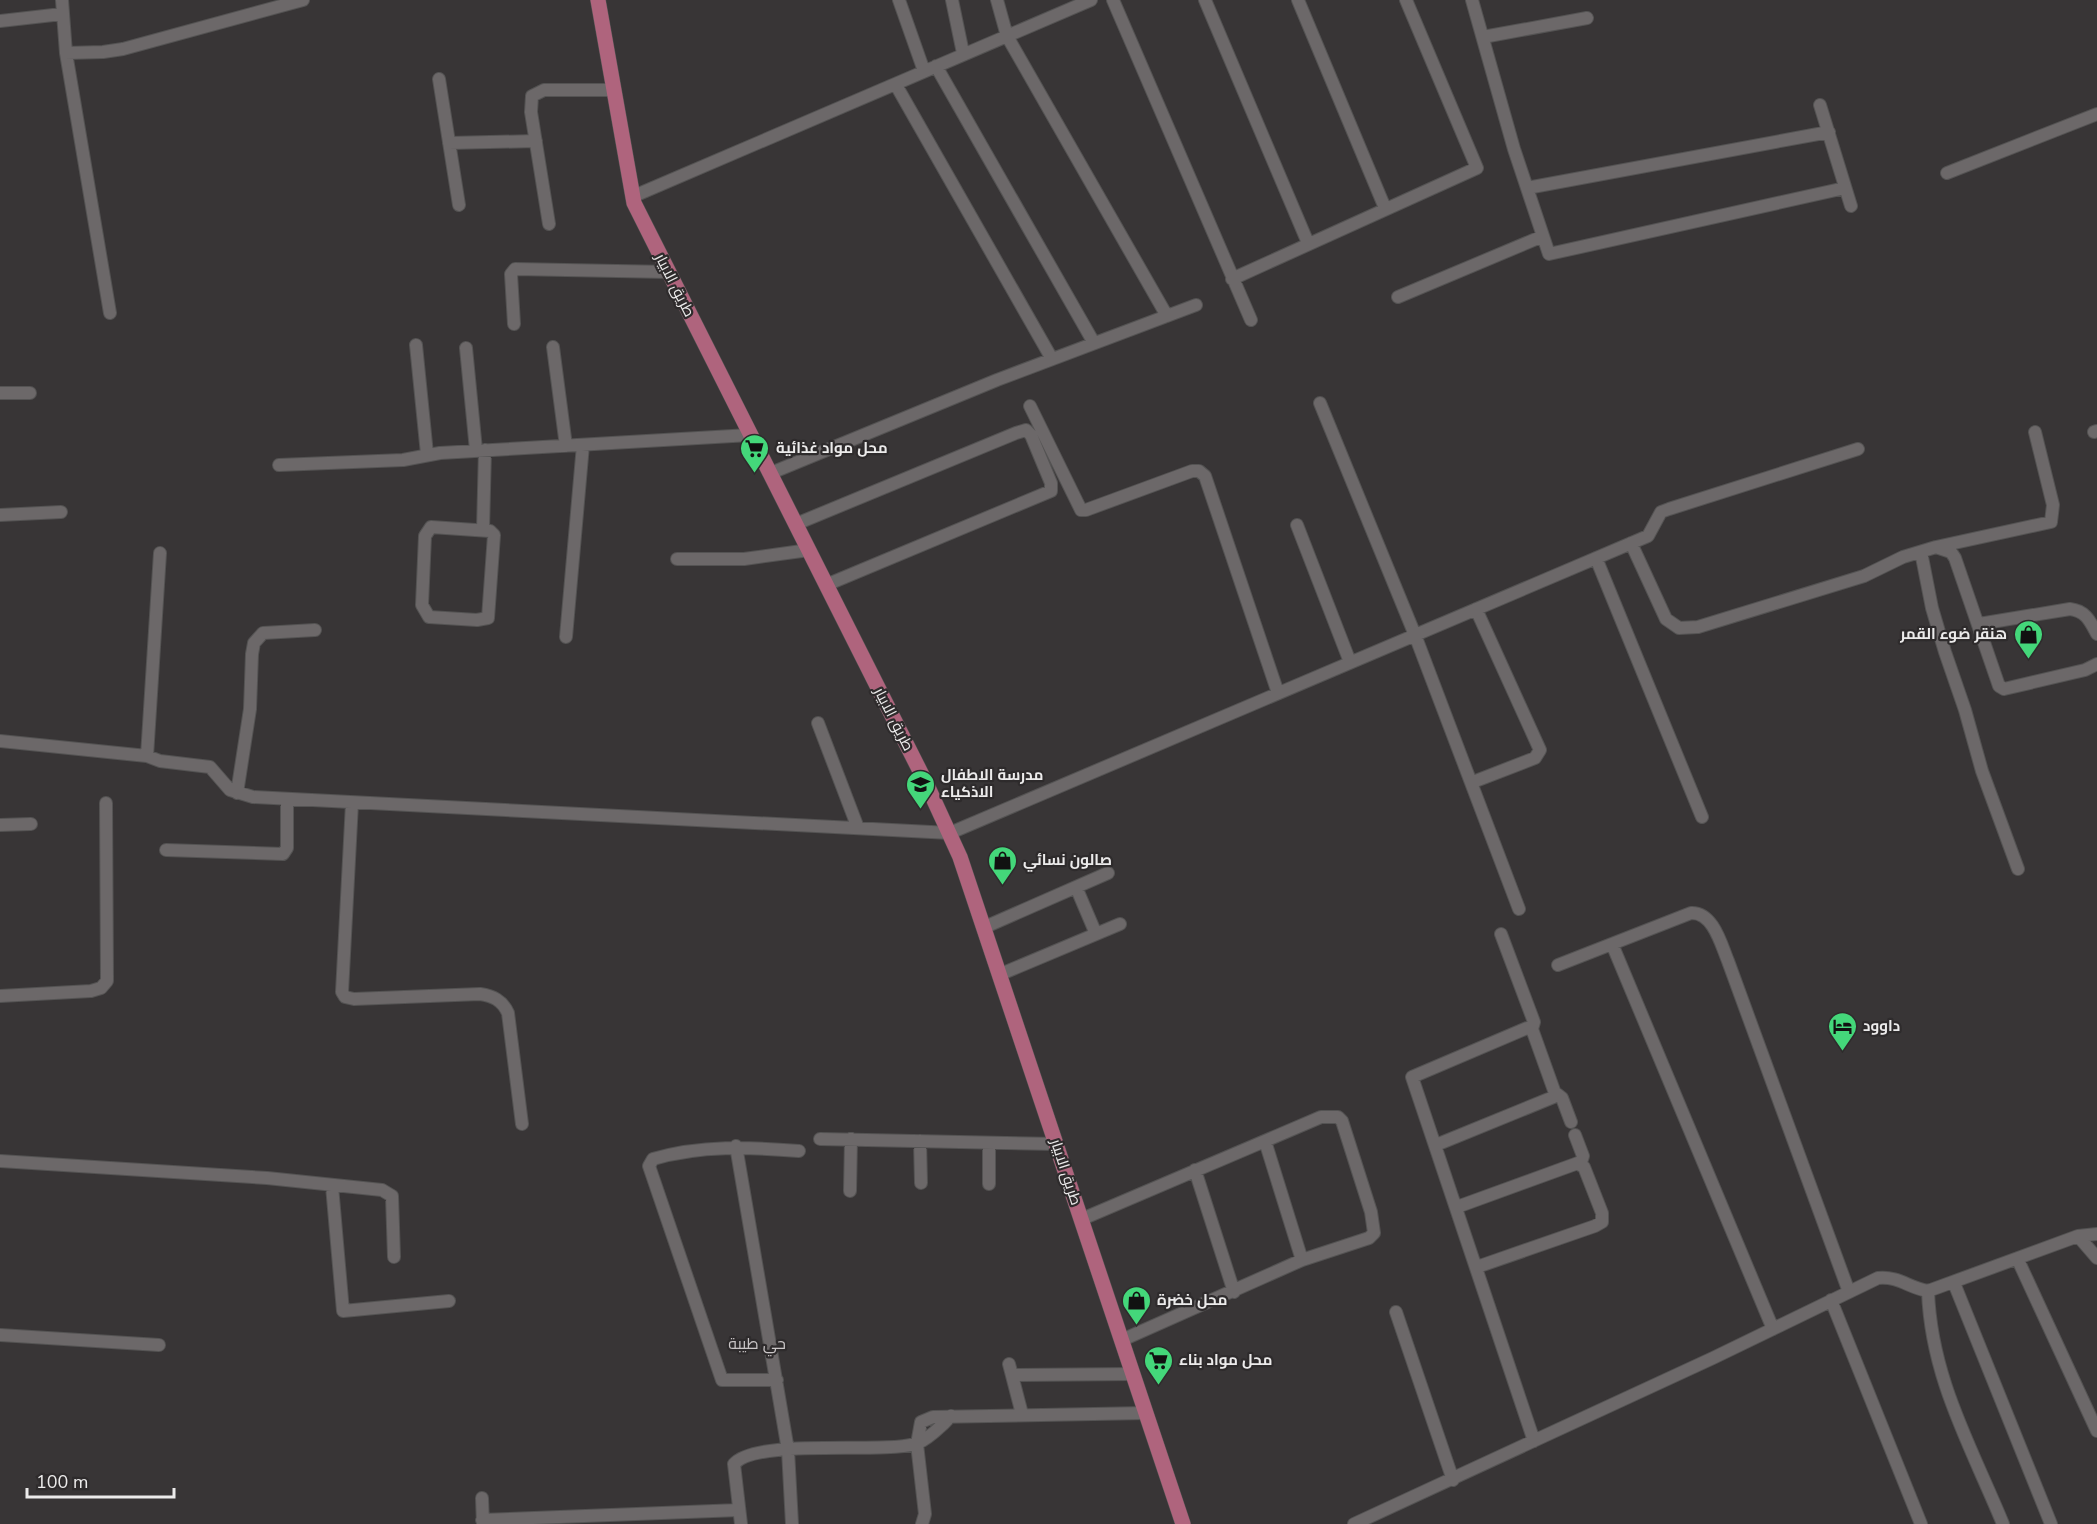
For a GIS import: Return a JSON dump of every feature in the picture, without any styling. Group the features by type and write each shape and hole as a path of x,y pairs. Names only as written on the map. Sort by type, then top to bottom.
{"main road":[{"name":"طريق الابيار","path":"598,0 634,203 950,833 985,927 1183,1524"}],"street":[{"path":"62,0 66,53 110,313"},
{"path":"66,53 123,49 303,0"},
{"path":"899,0 930,69 1094,344"},
{"path":"952,0 963,53"},
{"path":"997,0 1007,36 1167,316"},
{"path":"634,196 1007,36 1063,6 1091,0"},
{"path":"1113,0 1251,320"},
{"path":"1205,0 1308,243"},
{"path":"1298,0 1385,208"},
{"path":"1232,279 1478,168 1406,0"},
{"path":"1472,0 1527,189 1549,254 1845,188"},
{"path":"0,21 62,14"},
{"path":"1483,37 1587,18"},
{"path":"439,80 459,205"},
{"path":"896,85 1052,359"},
{"path":"549,224 530,103 534,93 567,89 613,90"},
{"path":"1820,105 1851,206"},
{"path":"1947,173 2097,114"},
{"path":"1527,189 1829,132"},
{"path":"449,143 536,141"},
{"path":"1398,297 1543,236"},
{"path":"514,324 512,272 515,269 668,272"},
{"path":"771,474 1052,359 1196,305"},
{"path":"416,345 427,454"},
{"path":"553,346 566,446"},
{"path":"466,348 481,450 483,530"},
{"path":"0,393 30,393"},
{"path":"1320,403 1473,782 1519,909"},
{"path":"1030,406 1081,510 1192,471 1199,471 1204,476 1278,693"},
{"path":"796,524 1016,433 1024,430 1030,435 1051,483 1051,491 826,585"},
{"path":"1631,543 1666,619 1679,628 1688,628 1864,576 1936,547 2051,522 2053,506 2035,432"},
{"path":"279,465 403,460 427,454 481,450 750,435"},
{"path":"566,637 583,446"},
{"path":"0,741 147,756 160,761 210,767 230,790 237,793 287,799 950,833 1648,536 1661,512 1669,508 1858,449"},
{"path":"0,515 61,512"},
{"path":"1297,525 1350,662"},
{"path":"431,527 483,530 490,531 495,543 488,618 477,620 429,616 422,605 426,532 431,527"},
{"path":"1936,547 1954,555 1979,624 1996,682 2004,689 2085,670 2097,664"},
{"path":"677,559 744,560 809,550"},
{"path":"1921,552 1932,608 1945,652 1982,771 2018,869"},
{"path":"147,756 160,553"},
{"path":"1596,558 1702,817"},
{"path":"1473,782 1535,758 1540,750 1476,609"},
{"path":"1979,624 2070,609 2080,610 2086,615 2097,634"},
{"path":"237,793 250,709 254,643 257,637 269,632 315,630"},
{"path":"818,723 858,828"},
{"path":"166,850 283,854 287,848 287,799"},
{"path":"0,996 91,991 102,988 107,981 106,803"},
{"path":"352,803 342,992 345,997 354,999 480,994 492,996 501,1002 508,1013 522,1125"},
{"path":"0,825 31,824"},
{"path":"985,927 1108,873"},
{"path":"1076,887 1096,934"},
{"path":"1558,964 1691,913 1698,913 1708,920 1728,961 1849,1292"},
{"path":"1000,974 1119,924"},
{"path":"1501,934 1534,1022 1532,1029 1570,1122"},
{"path":"1612,944 1773,1329"},
{"path":"1532,1029 1527,1029 1413,1076 1534,1441"},
{"path":"1436,1145 1557,1094"},
{"path":"1082,1219 1321,1118 1338,1117 1371,1212 1375,1227 1374,1233 1368,1238 1302,1260 1122,1340"},
{"path":"1575,1135 1583,1156 1580,1165"},
{"path":"820,1139 1057,1144"},
{"path":"850,1191 851,1139"},
{"path":"920,1141 921,1183"},
{"path":"1265,1141 1302,1260"},
{"path":"989,1143 989,1185"},
{"path":"777,1380 722,1380 649,1169 650,1161 657,1158 736,1146 799,1151"},
{"path":"736,1146 788,1450 792,1524"},
{"path":"0,1161 244,1176 382,1190 392,1196 394,1257"},
{"path":"1457,1206 1578,1163 1584,1167 1602,1213 1602,1222 1477,1267"},
{"path":"1195,1170 1234,1292"},
{"path":"332,1186 341,1309 348,1311 449,1301"},
{"path":"1354,1524 1453,1480 1878,1278 1891,1277 1928,1291 2018,1260 2078,1236 2097,1234"},
{"path":"2078,1236 2097,1258"},
{"path":"2018,1260 2097,1431"},
{"path":"1954,1283 2051,1524"},
{"path":"1928,1291 1933,1347 1969,1447 2003,1524"},
{"path":"1831,1300 1921,1524"},
{"path":"1396,1312 1453,1480"},
{"path":"0,1335 159,1345"},
{"path":"1022,1414 1011,1369 1133,1374"},
{"path":"922,1524 926,1514 917,1444 917,1431 921,1422 933,1417 951,1416 1146,1413"},
{"path":"741,1524 734,1464 744,1456 788,1450 917,1444"},
{"path":"482,1498 482,1522 739,1510"}],"place":[{"name":"محل مواد غذائية","path":"755,474"},
{"name":"هنقر ضوء القمر","path":"2028,660"},
{"name":"مدرسة الاطفال الاذكياء","path":"920,810"},
{"name":"صالون نسائي","path":"1002,886"},
{"name":"داوود","path":"1842,1052"},
{"name":"محل خضرة","path":"1136,1326"},
{"name":"محل مواد بناء","path":"1158,1386"}],"district":[{"name":"حي طيبة","path":"757,1344"}]}
